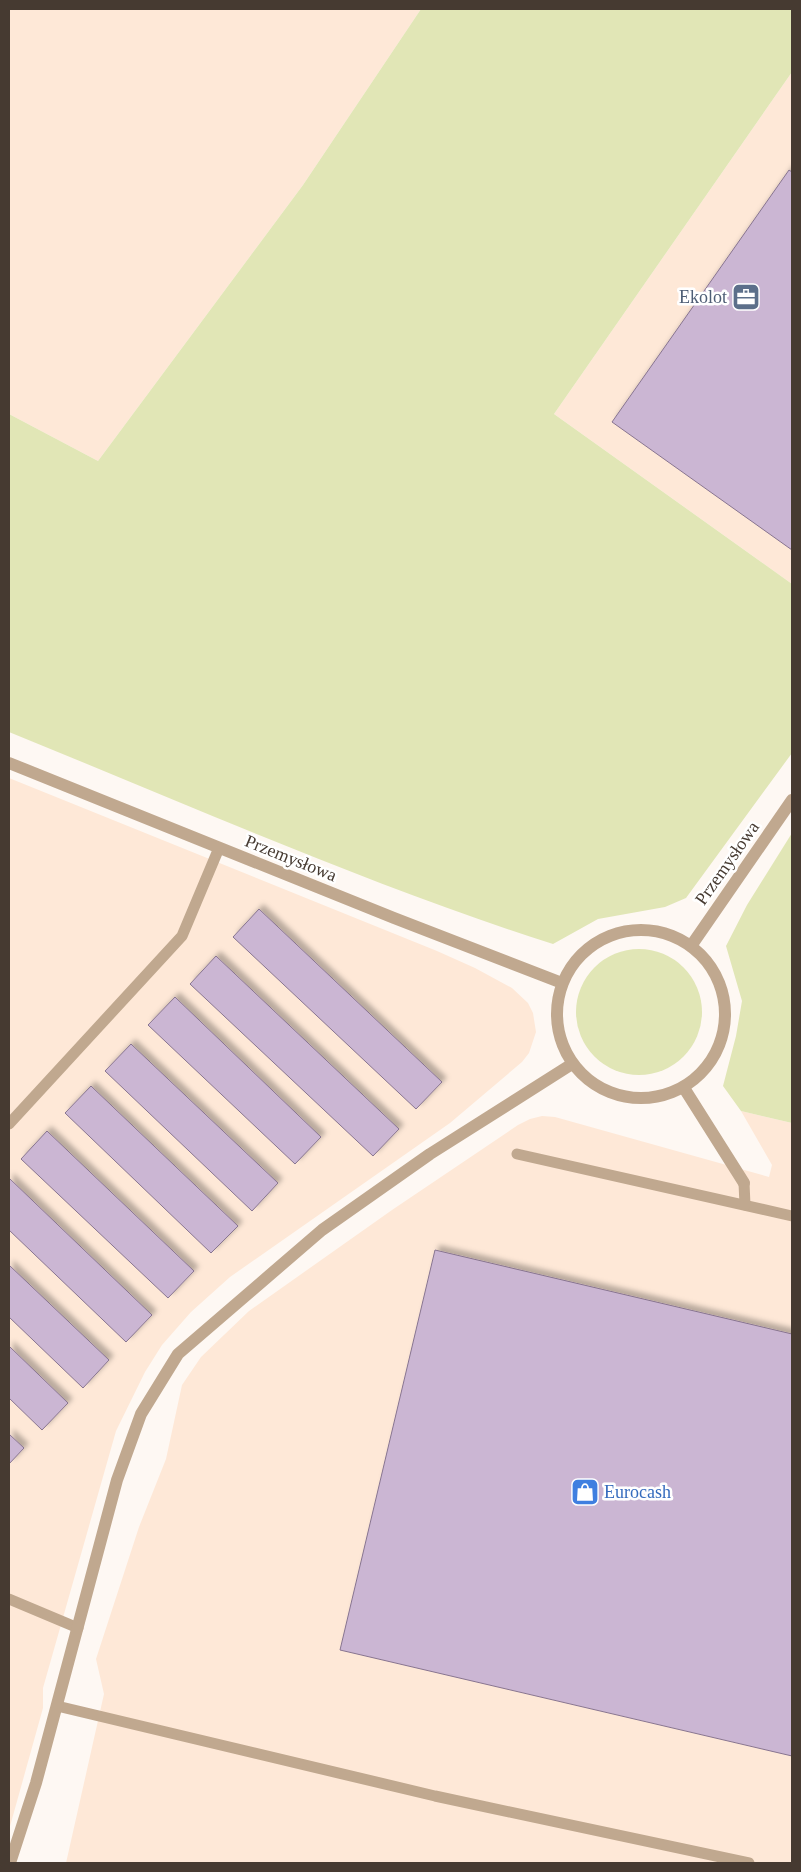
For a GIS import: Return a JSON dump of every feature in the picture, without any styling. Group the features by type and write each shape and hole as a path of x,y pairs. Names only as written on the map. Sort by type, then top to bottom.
{"street":[{"name":"Przemysłowa","path":"9,763 562,983"},
{"name":"Przemysłowa","path":"691,946 792,800"},
{"path":"643,930 668,934 691,946 711,966 723,991 726,1019 720,1046 705,1070 684,1088 660,1097 636,1099 611,1094 589,1082 572,1064 559,1038 556,1010 562,983 575,960 594,944 618,933 643,930"},
{"path":"10,1863 36,1783 118,1480 141,1414 178,1354 322,1230 430,1154 572,1064"},
{"path":"684,1088 744,1182"}],"lane":[{"path":"9,1124 182,936 219,848"},
{"path":"517,1154 792,1216"},
{"path":"744,1182 745,1205"},
{"path":"9,1600 78,1628"},
{"path":"57,1706 435,1796 749,1863"}],"shaded area":[{"path":"9,9 421,9 303,185 98,461 9,414"},
{"path":"792,72 792,584 554,414"},
{"path":"9,778 475,968 512,988 528,1003 533,1013 536,1032 529,1053 522,1062 450,1123 230,1277 191,1312 162,1345 145,1372 116,1431 43,1688 43,1708 9,1830"},
{"path":"741,1111 792,1123 792,1863 66,1863 104,1694 96,1659 139,1527 166,1459 182,1385 201,1357 249,1311 392,1210 518,1125 530,1119 542,1116 555,1117 769,1177 772,1165"}],"green space":[{"path":"421,9 792,9 792,72 554,414 792,584 792,753 686,898 665,907 598,919 553,944 484,921 347,870 9,732 9,414 98,461 303,185"},
{"path":"792,833 792,1123 741,1111 723,1086 736,1036 742,1001 726,946 747,905"},
{"path":"639,949 663,954 683,968 697,988 702,1012 697,1036 683,1056 663,1070 639,1075 615,1070 595,1056 581,1036 576,1012 581,988 595,968 615,954"}],"building":[{"name":"Ekolot","path":"789,170 792,172 792,550 612,422"},
{"path":"259,909 442,1082 416,1109 233,937"},
{"path":"216,956 399,1129 373,1156 190,984"},
{"path":"175,997 321,1137 295,1164 148,1025"},
{"path":"131,1044 278,1183 252,1211 105,1071"},
{"path":"91,1086 238,1226 211,1253 65,1113"},
{"path":"47,1131 194,1271 168,1298 21,1159"},
{"path":"9,1178 152,1315 126,1342 9,1230"},
{"name":"Eurocash","path":"435,1250 792,1334 792,1756 340,1650"},
{"path":"9,1265 109,1360 83,1388 9,1317"},
{"path":"9,1346 68,1403 42,1430 9,1398"},
{"path":"9,1434 24,1448 9,1464"}],"place":[{"name":"Ekolot","path":"746,297"},
{"name":"Eurocash","path":"585,1492"}]}
